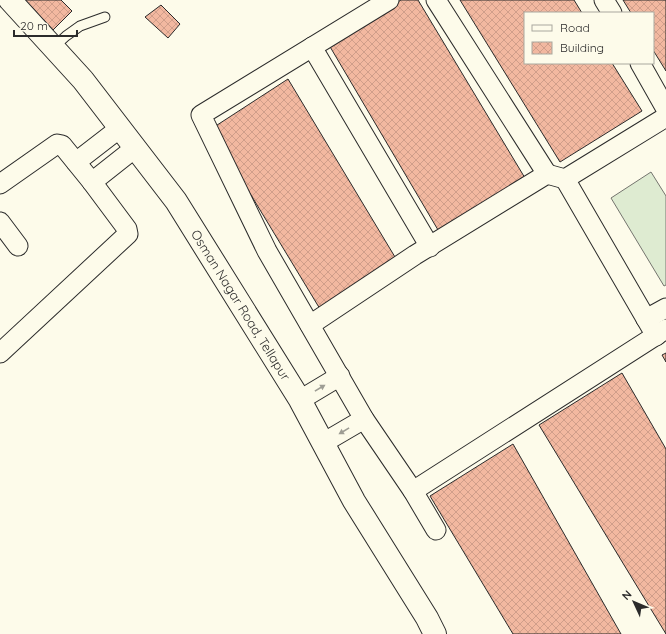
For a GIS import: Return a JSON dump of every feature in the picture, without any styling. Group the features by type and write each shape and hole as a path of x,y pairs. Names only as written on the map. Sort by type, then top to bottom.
{"street":[{"name":"Osman Nagar Road, Tellapur","path":"10,0 83,80 176,201 300,400 354,501 427,618 435,634"},
{"path":"388,0 201,115 267,251 364,419 413,491 436,530"},
{"path":"413,491 661,333 646,319 561,181 436,0"},
{"path":"604,0 611,12"},
{"path":"312,47 430,247"},
{"path":"641,64 666,109"},
{"path":"561,181 666,116"},
{"path":"76,162 120,128"},
{"path":"0,184 57,144 62,145 127,229 128,234 0,354"},
{"path":"310,325 430,247 561,181 640,147"},
{"path":"92,182 135,148"},
{"path":"0,222 18,246"},
{"path":"646,319 666,308"},
{"path":"300,400 340,376"},
{"path":"323,443 364,419"}],"lane":[{"path":"54,47 80,26 105,17"}],"green space":[{"path":"651,172 666,196 666,285 664,286 611,198"}],"building":[{"path":"25,0 61,0 72,11 53,30"},
{"path":"401,0 418,0 528,183 441,235 329,45"},
{"path":"460,0 574,0 581,12 524,12 524,64 613,64 642,111 560,162"},
{"path":"623,0 666,0 666,71 654,52 654,12 630,12"},
{"path":"161,5 180,24 168,38 145,17"},
{"path":"288,79 398,262 320,309 211,129"},
{"path":"666,353 666,362 662,355"},
{"path":"622,373 666,449 666,634 539,425"},
{"path":"513,444 621,634 513,634 430,496"}]}
